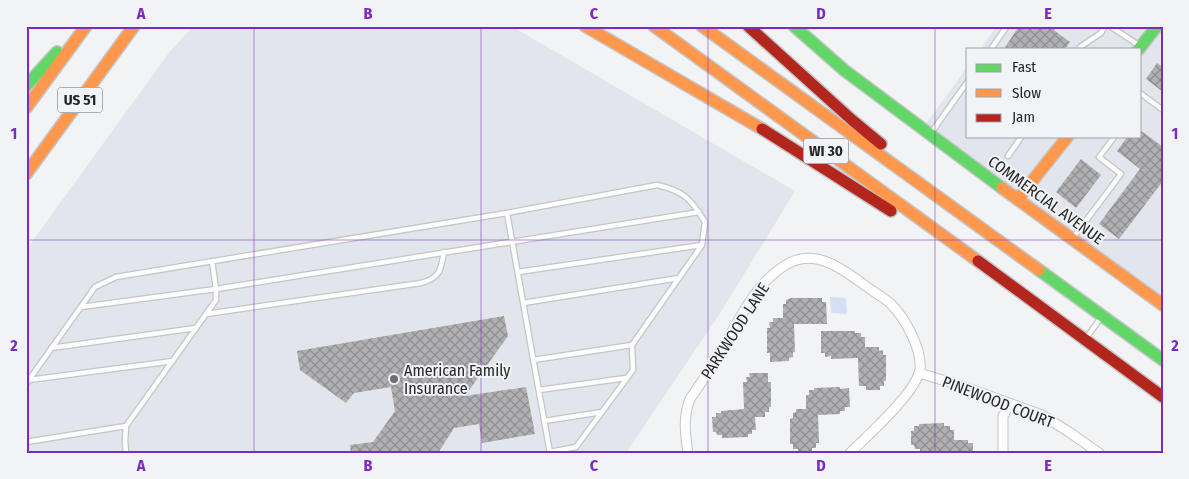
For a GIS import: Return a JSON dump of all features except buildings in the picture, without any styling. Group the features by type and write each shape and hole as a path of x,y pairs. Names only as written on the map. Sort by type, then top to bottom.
{"main road":[{"path":"26,86 79,26"},
{"name":"US 51","path":"26,108 86,26"},
{"name":"US 51","path":"26,174 134,26"},
{"path":"585,26 788,144 940,243 998,276"},
{"name":"WI 30","path":"654,26 1163,397"},
{"name":"WI 30","path":"702,26 1163,360"},
{"path":"748,26 852,120 1045,274"},
{"name":"COMMERCIAL AVENUE","path":"794,26 844,70 1163,305"},
{"path":"1140,48 1155,27"},
{"path":"1018,199 1066,138"}],"street":[{"name":"PARKWOOD LANE","path":"688,453 684,422 685,412 690,399 758,290 766,280 785,265 796,260 820,260 831,263 890,304 908,329 917,349 919,374"},
{"name":"PINEWOOD COURT","path":"919,374 959,385 1048,418 1099,453"},
{"path":"850,453 902,400 919,374"},
{"path":"1003,453 1003,416 1010,404"}],"lane":[{"path":"992,48 1007,26"},
{"path":"1080,47 1101,34 1106,26"},
{"path":"1110,26 1140,48"},
{"path":"930,135 966,84"},
{"path":"1142,95 1163,110"},
{"path":"1008,156 1021,138"},
{"path":"1072,239 1121,174 1100,157 1114,138"},
{"path":"28,382 94,287 116,277 508,213 657,185 675,189 695,205 705,222 702,245 632,345 633,370 576,447 550,453 508,213"},
{"path":"80,307 216,289 699,212"},
{"path":"518,272 702,245"},
{"path":"206,314 421,283 432,280 439,273 444,252"},
{"path":"126,453 126,426 216,300 212,261"},
{"path":"523,303 679,278"},
{"path":"1085,340 1102,316"},
{"path":"51,348 196,328"},
{"path":"533,360 632,345"},
{"path":"28,382 173,361"},
{"path":"538,390 627,378"},
{"path":"544,421 602,412"},
{"path":"26,442 126,426"}],"shaded area":[{"path":"193,26 511,26 795,191 721,312 626,453 26,453 26,250 168,54"},
{"path":"997,26 1163,26 1163,305 922,129 966,69 966,138 1142,138 1142,48 981,48"},
{"path":"830,297 846,298 847,314 831,313"}],"traffic: fast":[{"path":"794,26 844,70 1002,188"},
{"path":"1140,48 1157,26"},
{"path":"26,86 57,52"},
{"path":"1039,270 1163,360"}],"traffic: slow":[{"path":"26,108 86,26"},
{"path":"26,174 134,26"},
{"path":"585,26 762,129"},
{"path":"654,26 978,261"},
{"path":"702,26 1039,270"},
{"path":"1018,199 1066,138"},
{"path":"1002,188 1163,305"}],"traffic: jam":[{"path":"748,26 881,144"},
{"path":"762,129 891,211"},
{"path":"978,261 1163,397"}],"place":[{"name":"American Family Insurance","path":"394,379"}]}
